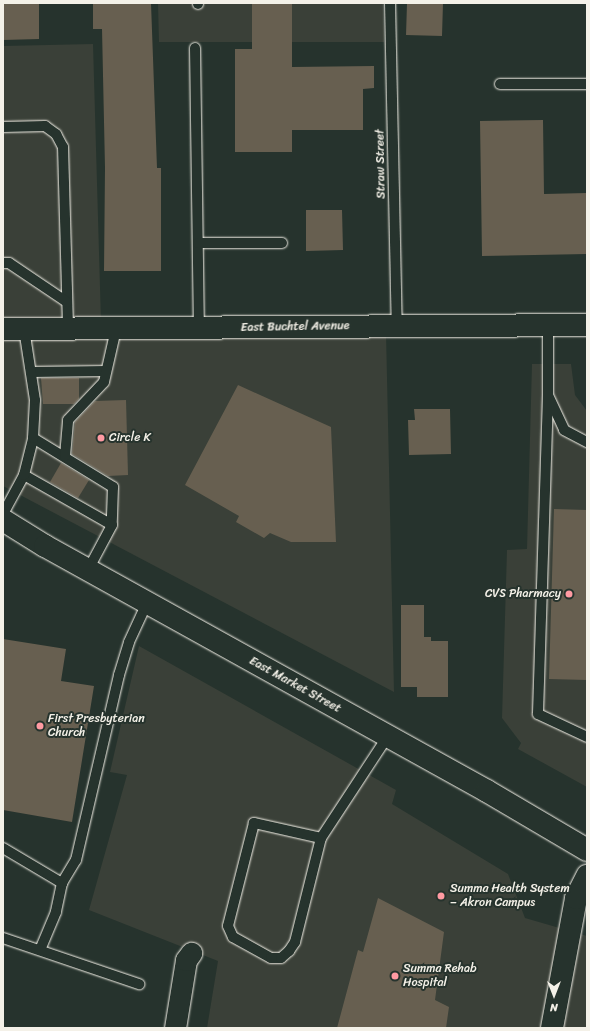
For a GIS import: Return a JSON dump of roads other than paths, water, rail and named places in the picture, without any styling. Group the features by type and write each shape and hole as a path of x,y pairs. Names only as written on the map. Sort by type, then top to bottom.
{"main road":[{"name":"East Buchtel Avenue","path":"14,329 397,325 587,325"},
{"name":"East Market Street","path":"3,520 88,570 388,736 587,850"},
{"path":"552,1028 576,898 587,876"}],"street":[{"path":"175,1028 186,960 191,953"}],"lane":[{"name":"Straw Street","path":"390,3 397,325"},
{"path":"195,48 199,328"},
{"path":"500,84 587,84"},
{"path":"3,127 45,126 56,134 63,147 68,329"},
{"path":"198,243 282,243"},
{"path":"3,263 9,263 67,302"},
{"path":"548,325 548,395 542,539 538,714 587,736"},
{"path":"3,514 24,475 33,438 39,400 32,372 14,329"},
{"path":"65,456 68,420 84,399 104,382 116,329"},
{"path":"32,372 106,372"},
{"path":"548,395 564,430 587,442"},
{"path":"33,438 65,456 113,487 112,525 88,570"},
{"path":"24,475 112,525"},
{"path":"40,950 56,912 62,883 76,860 119,675 129,642 147,603"},
{"path":"322,838 254,823 228,926 233,937 271,958 281,958 289,951 295,942 322,838 388,736"},
{"path":"3,848 62,883"},
{"path":"3,938 139,984"}],"place":[{"name":"Circle K","path":"101,438"},
{"name":"CVS Pharmacy","path":"569,594"},
{"name":"First Presbyterian Church","path":"40,726"},
{"name":"Summa Health System – Akron Campus","path":"441,896"},
{"name":"Summa Rehab Hospital","path":"395,976"}]}
